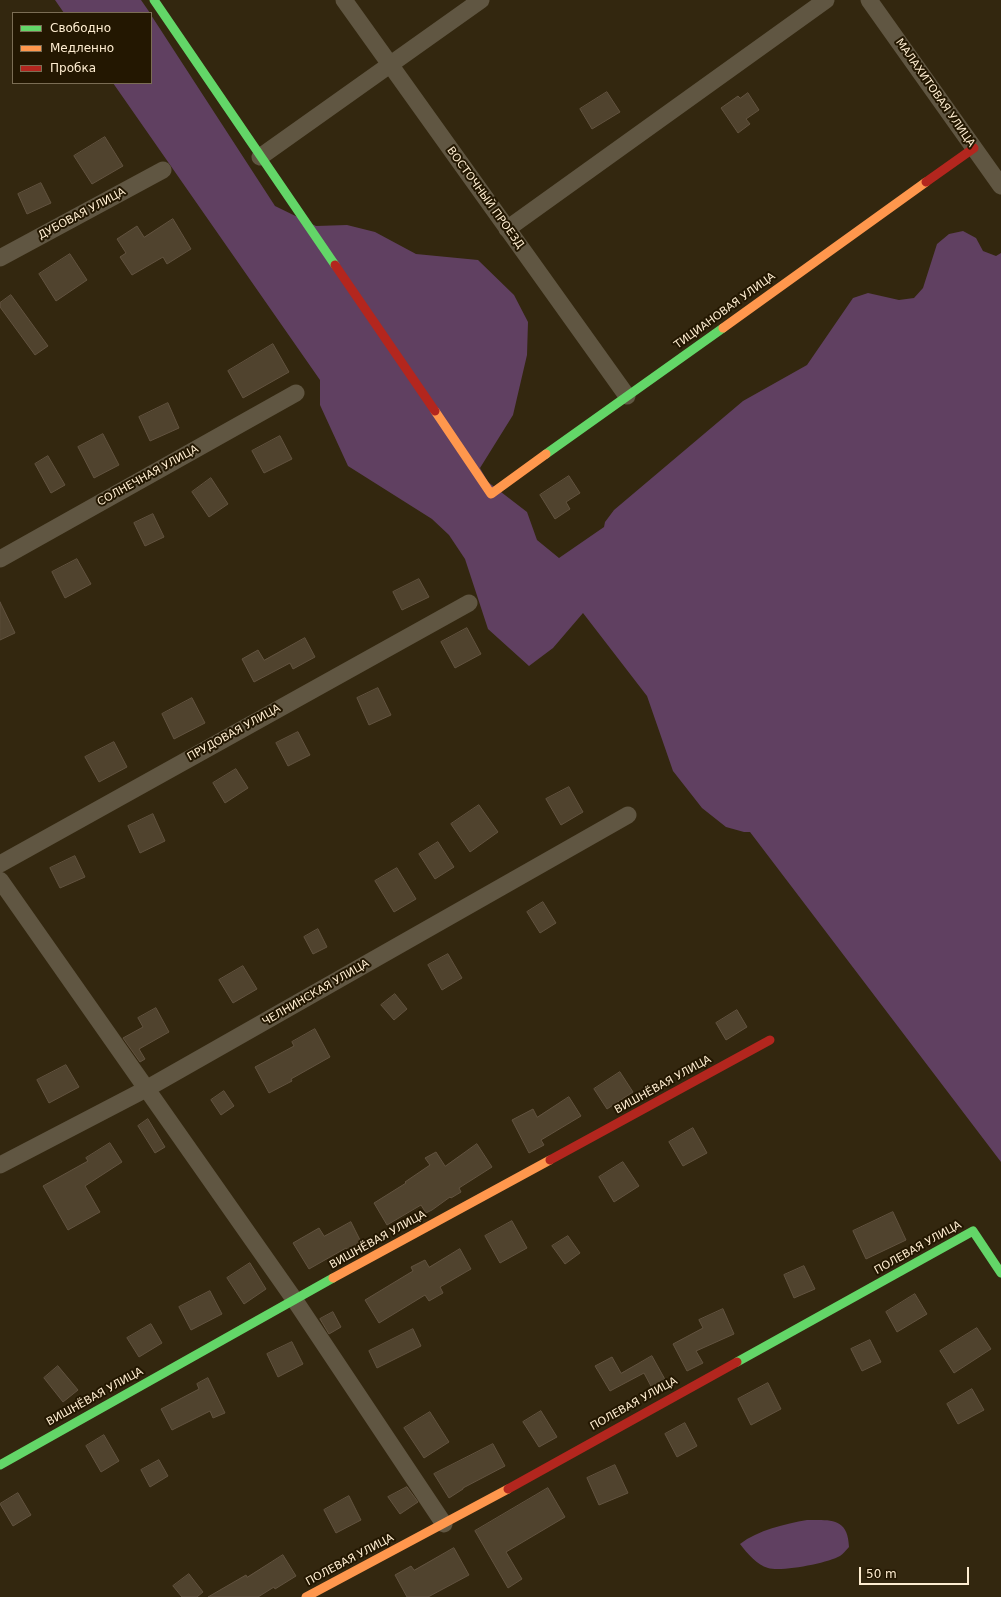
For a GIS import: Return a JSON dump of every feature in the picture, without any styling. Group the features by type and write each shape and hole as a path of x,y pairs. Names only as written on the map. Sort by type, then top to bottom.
{"street":[{"path":"154,0 260,157 481,0"},
{"name":"ВОСТОЧНЫЙ ПРОЕЗД","path":"344,0 627,396"},
{"path":"507,229 826,0"},
{"name":"МАЛАХИТОВАЯ УЛИЦА","path":"870,0 1001,186"},
{"name":"ТИЦИАНОВАЯ УЛИЦА","path":"260,157 491,494 974,148"},
{"name":"ДУБОВАЯ УЛИЦА","path":"0,258 163,170"},
{"name":"СОЛНЕЧНАЯ УЛИЦА","path":"0,559 296,394"},
{"name":"ПРУДОВАЯ УЛИЦА","path":"0,864 469,603"},
{"name":"ЧЕЛНИНСКАЯ УЛИЦА","path":"0,1165 146,1089 628,815"},
{"path":"0,880 294,1299 444,1524"},
{"name":"ВИШНЁВАЯ УЛИЦА","path":"0,1465 294,1299 770,1040"},
{"name":"ПОЛЕВАЯ УЛИЦА","path":"306,1597 444,1524 973,1231 1001,1273"}],"shaded area":[{"path":"55,0 141,0 149,12 63,12"},
{"path":"152,17 275,206 316,226 347,225 375,232 416,254 478,260 514,295 528,322 527,355 513,415 480,468 488,482 527,512 537,540 559,558 604,527 605,522 614,510 743,401 807,365 853,298 868,293 899,300 914,298 923,288 937,244 949,234 963,231 976,238 983,251 996,256 1001,253 1001,1162 750,832 744,832 726,827 702,808 673,771 647,696 583,613 553,648 529,666 488,629 465,559 449,535 432,519 348,466 320,405 320,380 114,84 152,84"},
{"path":"807,1520 830,1521 841,1525 848,1537 849,1547 840,1556 834,1559 794,1568 775,1569 768,1568 760,1564 749,1555 740,1544 763,1531"}],"building":[{"path":"607,92 620,112 592,129 580,109"},
{"path":"748,93 759,110 746,119 750,124 738,133 721,108 738,96 740,98"},
{"path":"105,137 123,166 92,184 74,156"},
{"path":"41,183 51,203 27,214 18,194"},
{"path":"173,219 191,249 167,264 163,257 132,275 120,257 126,253 117,239 137,226 144,237"},
{"path":"70,254 87,280 56,301 39,274"},
{"path":"11,295 48,346 35,355 0,307 0,303"},
{"path":"273,344 289,372 243,398 228,371"},
{"path":"168,403 179,428 150,441 139,417"},
{"path":"103,434 119,465 94,478 78,447"},
{"path":"280,436 292,459 264,473 252,451"},
{"path":"48,456 65,485 51,493 35,464"},
{"path":"569,476 580,493 566,502 570,509 555,519 540,495"},
{"path":"211,478 228,504 209,517 192,492"},
{"path":"153,514 164,537 145,546 134,523"},
{"path":"77,559 91,584 65,598 52,572"},
{"path":"419,579 429,597 402,610 393,592"},
{"path":"0,602 15,633 0,640"},
{"path":"467,628 481,654 455,668 441,642"},
{"path":"305,638 315,657 293,669 290,663 254,682 242,659 258,650 264,660"},
{"path":"378,688 391,715 369,725 357,698"},
{"path":"192,698 205,723 174,739 162,714"},
{"path":"298,732 310,755 288,766 276,743"},
{"path":"114,742 127,767 99,782 85,757"},
{"path":"236,769 248,788 225,803 213,783"},
{"path":"569,787 583,812 561,825 546,799"},
{"path":"479,805 498,832 470,852 451,824"},
{"path":"153,814 165,841 140,853 128,826"},
{"path":"438,842 454,867 435,879 419,854"},
{"path":"75,856 85,877 60,888 50,868"},
{"path":"397,868 416,899 394,912 375,881"},
{"path":"543,902 556,923 540,933 527,912"},
{"path":"318,929 327,947 313,954 304,937"},
{"path":"448,954 462,978 442,990 428,965"},
{"path":"243,966 257,989 233,1003 219,980"},
{"path":"395,994 407,1009 394,1020 381,1005"},
{"path":"156,1008 169,1032 139,1049 145,1059 140,1062 123,1038 143,1027 138,1018"},
{"path":"737,1010 747,1027 726,1040 716,1023"},
{"path":"315,1029 330,1057 291,1079 292,1081 269,1093 255,1067 294,1046 292,1042"},
{"path":"66,1065 79,1087 49,1103 37,1080"},
{"path":"620,1072 633,1092 607,1109 594,1089"},
{"path":"224,1091 234,1106 221,1115 211,1100"},
{"path":"569,1097 581,1116 541,1140 544,1145 529,1153 512,1120 533,1109 537,1117"},
{"path":"148,1119 165,1147 155,1153 138,1126"},
{"path":"693,1128 707,1153 683,1166 669,1142"},
{"path":"110,1143 122,1162 85,1186 100,1212 68,1230 43,1186 88,1161 86,1158"},
{"path":"477,1144 492,1167 459,1188 461,1192 451,1198 450,1197 432,1210 426,1213 421,1205 387,1225 374,1203 406,1183 405,1182 430,1165 425,1158 436,1152 445,1166"},
{"path":"623,1162 639,1186 614,1202 599,1177"},
{"path":"893,1212 906,1240 866,1259 853,1231"},
{"path":"512,1221 527,1248 500,1263 485,1236"},
{"path":"351,1222 363,1246 349,1254 346,1248 309,1269 293,1243 319,1228 324,1236"},
{"path":"568,1236 580,1253 565,1264 552,1246"},
{"path":"460,1249 471,1269 440,1287 443,1293 429,1301 425,1295 379,1323 365,1300 413,1271 411,1267 425,1260 429,1267"},
{"path":"250,1263 266,1289 244,1304 227,1278"},
{"path":"804,1266 815,1289 794,1298 784,1275"},
{"path":"210,1291 222,1314 191,1330 179,1307"},
{"path":"915,1294 927,1314 897,1332 886,1312"},
{"path":"723,1309 734,1334 696,1351 703,1363 687,1371 673,1344 703,1328 699,1320"},
{"path":"333,1312 341,1327 329,1334 320,1319"},
{"path":"151,1324 162,1343 139,1357 127,1338"},
{"path":"977,1328 991,1349 954,1373 940,1351"},
{"path":"413,1329 421,1346 377,1368 369,1351"},
{"path":"870,1340 881,1362 862,1371 851,1349"},
{"path":"292,1342 303,1364 278,1377 267,1354"},
{"path":"652,1356 667,1383 653,1390 644,1373 610,1391 595,1366 612,1357 621,1373"},
{"path":"58,1366 78,1390 63,1402 44,1378"},
{"path":"208,1378 225,1413 213,1418 210,1411 172,1430 161,1409 199,1389 197,1384"},
{"path":"768,1383 781,1409 751,1425 738,1399"},
{"path":"972,1389 984,1410 958,1424 947,1404"},
{"path":"541,1411 557,1437 539,1447 523,1422"},
{"path":"430,1412 449,1442 424,1458 404,1428"},
{"path":"685,1423 697,1446 677,1457 665,1434"},
{"path":"104,1435 119,1461 101,1472 86,1446"},
{"path":"493,1444 505,1466 463,1488 449,1498 434,1474"},
{"path":"159,1460 168,1476 150,1487 141,1470"},
{"path":"615,1465 628,1493 599,1505 587,1478"},
{"path":"407,1487 418,1502 400,1514 388,1497"},
{"path":"548,1488 565,1517 506,1552 522,1579 508,1588 475,1531"},
{"path":"18,1493 31,1515 13,1526 0,1504"},
{"path":"349,1496 361,1520 336,1533 324,1510"},
{"path":"454,1548 469,1575 428,1597 407,1597 395,1575 411,1566 414,1570"},
{"path":"283,1555 296,1576 275,1589 274,1587 258,1597 208,1597 246,1575 247,1577"},
{"path":"189,1574 203,1592 197,1597 182,1597 173,1586"}],"traffic: fast":[{"path":"154,0 335,265"},
{"path":"546,454 723,328"},
{"path":"737,1362 973,1231 1001,1273"},
{"path":"0,1465 333,1278"}],"traffic: slow":[{"path":"723,328 926,182"},
{"path":"435,411 491,494 546,454"},
{"path":"333,1278 550,1160"},
{"path":"306,1597 508,1489"}],"traffic: jam":[{"path":"926,182 974,148"},
{"path":"335,265 435,411"},
{"path":"550,1160 770,1040"},
{"path":"508,1489 737,1362"}]}
